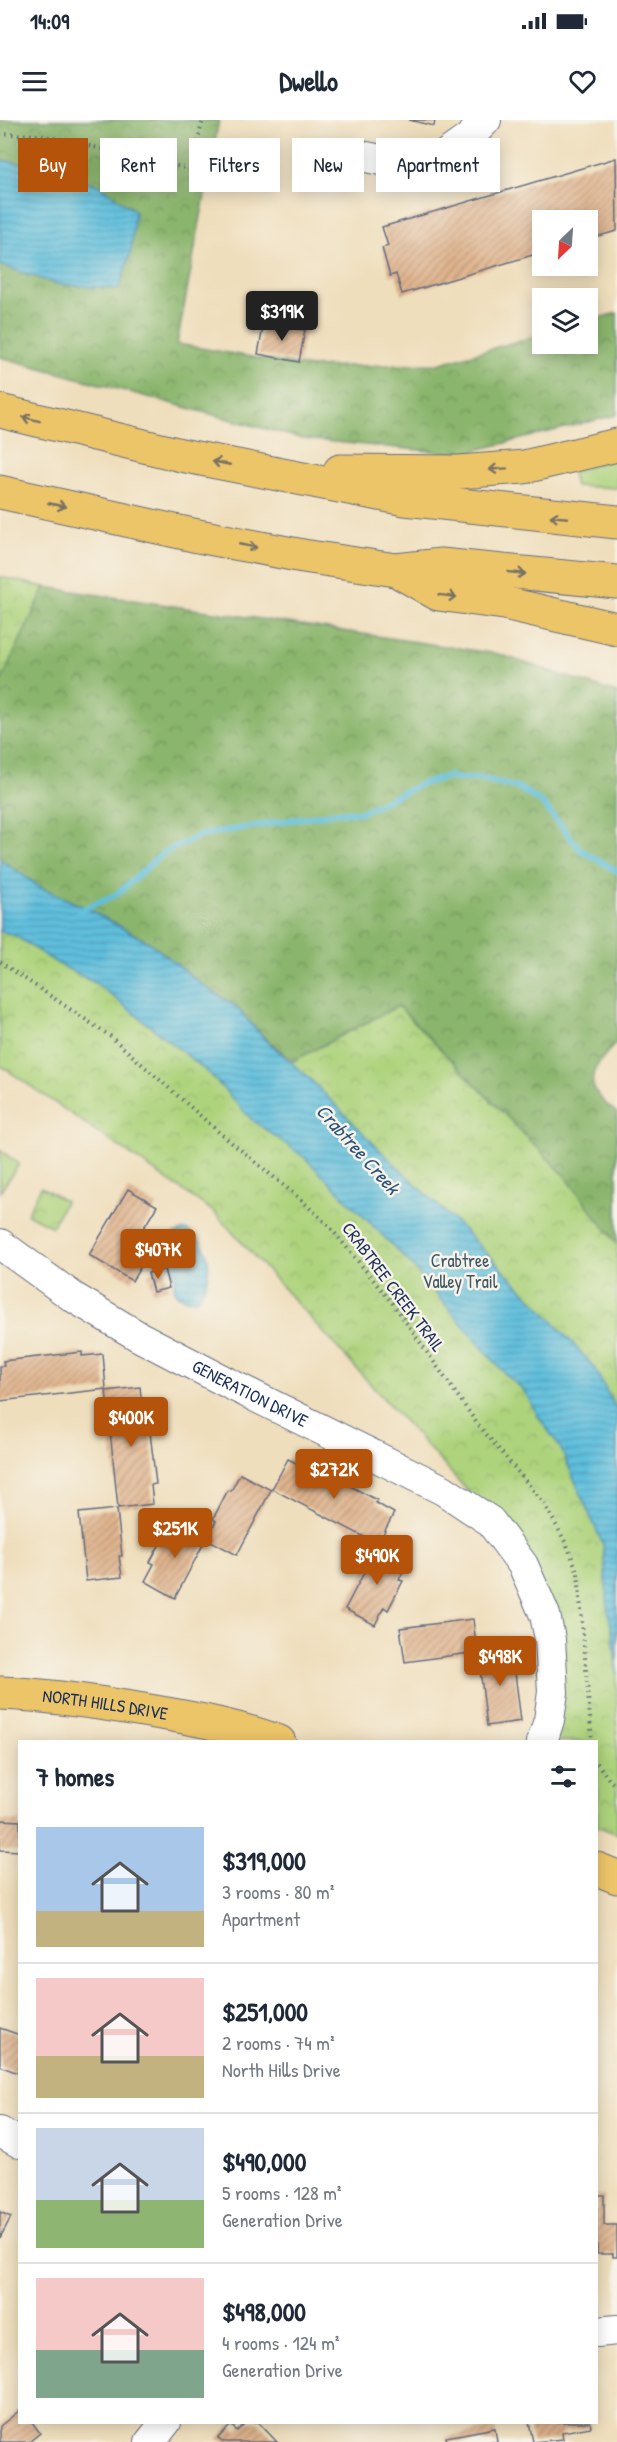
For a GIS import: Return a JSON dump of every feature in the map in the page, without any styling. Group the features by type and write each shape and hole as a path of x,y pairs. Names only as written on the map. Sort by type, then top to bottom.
{"main road":[{"path":"0,411 158,449 405,499 617,522"},
{"path":"264,471 459,472 552,461 617,445"},
{"path":"0,492 193,535 303,556 396,570 441,565 617,582"},
{"path":"396,570 438,594 504,603 617,629"},
{"name":"NORTH HILLS DRIVE","path":"0,1693 72,1698 124,1706 218,1724 272,1740"},
{"path":"598,1869 617,1877"}],"street":[{"path":"364,157 425,169 469,138 486,120"},
{"name":"GENERATION DRIVE","path":"0,1244 73,1297 129,1330 230,1384 443,1490 490,1521 523,1565 545,1615 550,1639 553,1692 549,1720 543,1740"},
{"path":"0,2132 18,2141"},
{"path":"598,2332 617,2331"},
{"path":"150,2442 164,2424"}],"path":[{"path":"0,134 41,135 190,169 203,120"},
{"name":"CRABTREE CREEK TRAIL","path":"0,962 110,1036 200,1113 221,1134 299,1198 329,1227 394,1305 476,1422 544,1503 567,1545 578,1573 592,1740"},
{"path":"598,1763 610,1781 617,1786"}],"green space":[{"path":"0,120 219,120 216,138 189,138 189,192 206,192 177,344 308,367 438,364 532,337 532,354 598,354 598,318 617,313 617,415 461,454 303,439 0,357"},
{"path":"617,458 617,488 575,486 572,472"},
{"path":"0,577 45,587 0,683"},
{"path":"45,587 498,654 617,693 617,1042 595,1070 593,1086 605,1103 617,1113 617,1244 565,1176 398,1006 293,1061 264,1037 236,1007 200,983 150,943 86,908 40,887 0,859 0,683"},
{"name":"Crabtree Valley Trail","path":"0,902 263,1077 398,1006 565,1176 617,1244 617,1834 598,1826 598,1740 542,1740 534,1564 214,1212 0,1065"},
{"path":"0,1150 19,1164 0,1192"},
{"path":"41,1187 65,1201 52,1227 27,1214"}],"water":[{"path":"0,160 18,163 18,192 88,192 88,182 100,186 100,192 108,192 135,211 131,251 119,289 56,284 0,265"},
{"name":"Crabtree Creek","path":"0,859 40,887 86,908 150,943 200,983 236,1007 264,1038 309,1078 462,1228 539,1306 594,1367 617,1411 617,1674 608,1611 603,1545 560,1447 524,1391 504,1373 408,1261 304,1157 252,1120 209,1073 97,984 55,962 14,935 0,931"},
{"path":"186,1230 202,1243 208,1262 206,1282 196,1300 182,1298 176,1293 174,1272 163,1250 169,1238"}],"building":[{"path":"409,120 435,120 434,126"},
{"path":"616,158 617,231 598,236 598,210 532,210 532,255 402,294 396,274 390,276 382,248 388,246 382,227"},
{"path":"264,322 305,330 299,362 258,354"},
{"path":"128,1189 157,1206 131,1249 146,1258 132,1281 89,1255"},
{"path":"164,1269 169,1288 153,1292 148,1273"},
{"path":"82,1352 82,1356 103,1354 106,1389 0,1401 0,1366 4,1366 3,1361"},
{"path":"140,1387 142,1406 147,1406 156,1484 151,1485 153,1504 118,1508 106,1391"},
{"path":"288,1459 306,1468 308,1464 377,1500 376,1503 394,1513 378,1544 272,1489"},
{"path":"240,1474 271,1490 237,1555 207,1539 216,1521 213,1519 228,1490 231,1491"},
{"path":"117,1509 122,1577 86,1581 79,1513"},
{"path":"173,1520 206,1539 175,1598 145,1581 154,1564 150,1562"},
{"path":"378,1546 408,1562 399,1580 403,1581 388,1610 384,1607 375,1625 345,1609"},
{"path":"473,1619 477,1652 405,1662 400,1628"},
{"path":"512,1648 521,1721 487,1726 478,1653"},
{"path":"0,1820 18,1821 18,1851 0,1850"},
{"path":"0,2028 18,2034 18,2073 0,2066"},
{"path":"598,2195 604,2195 604,2225 617,2225 617,2257 613,2257 613,2254 598,2254"},
{"path":"0,2212 11,2217 0,2238"},
{"path":"18,2412 18,2424 33,2424 40,2433 29,2442 0,2442 0,2426"},
{"path":"244,2424 260,2424 277,2442 222,2442 218,2438 231,2425 237,2431"},
{"path":"529,2424 590,2424 591,2427 562,2432 563,2439 533,2442"},
{"path":"495,2428 497,2442 447,2442 446,2437"}],"waterway":[{"path":"79,911 117,894 163,853 201,835 339,812 361,812 421,784 449,776 456,779 480,778 519,788 541,802 581,850 617,871"}]}
